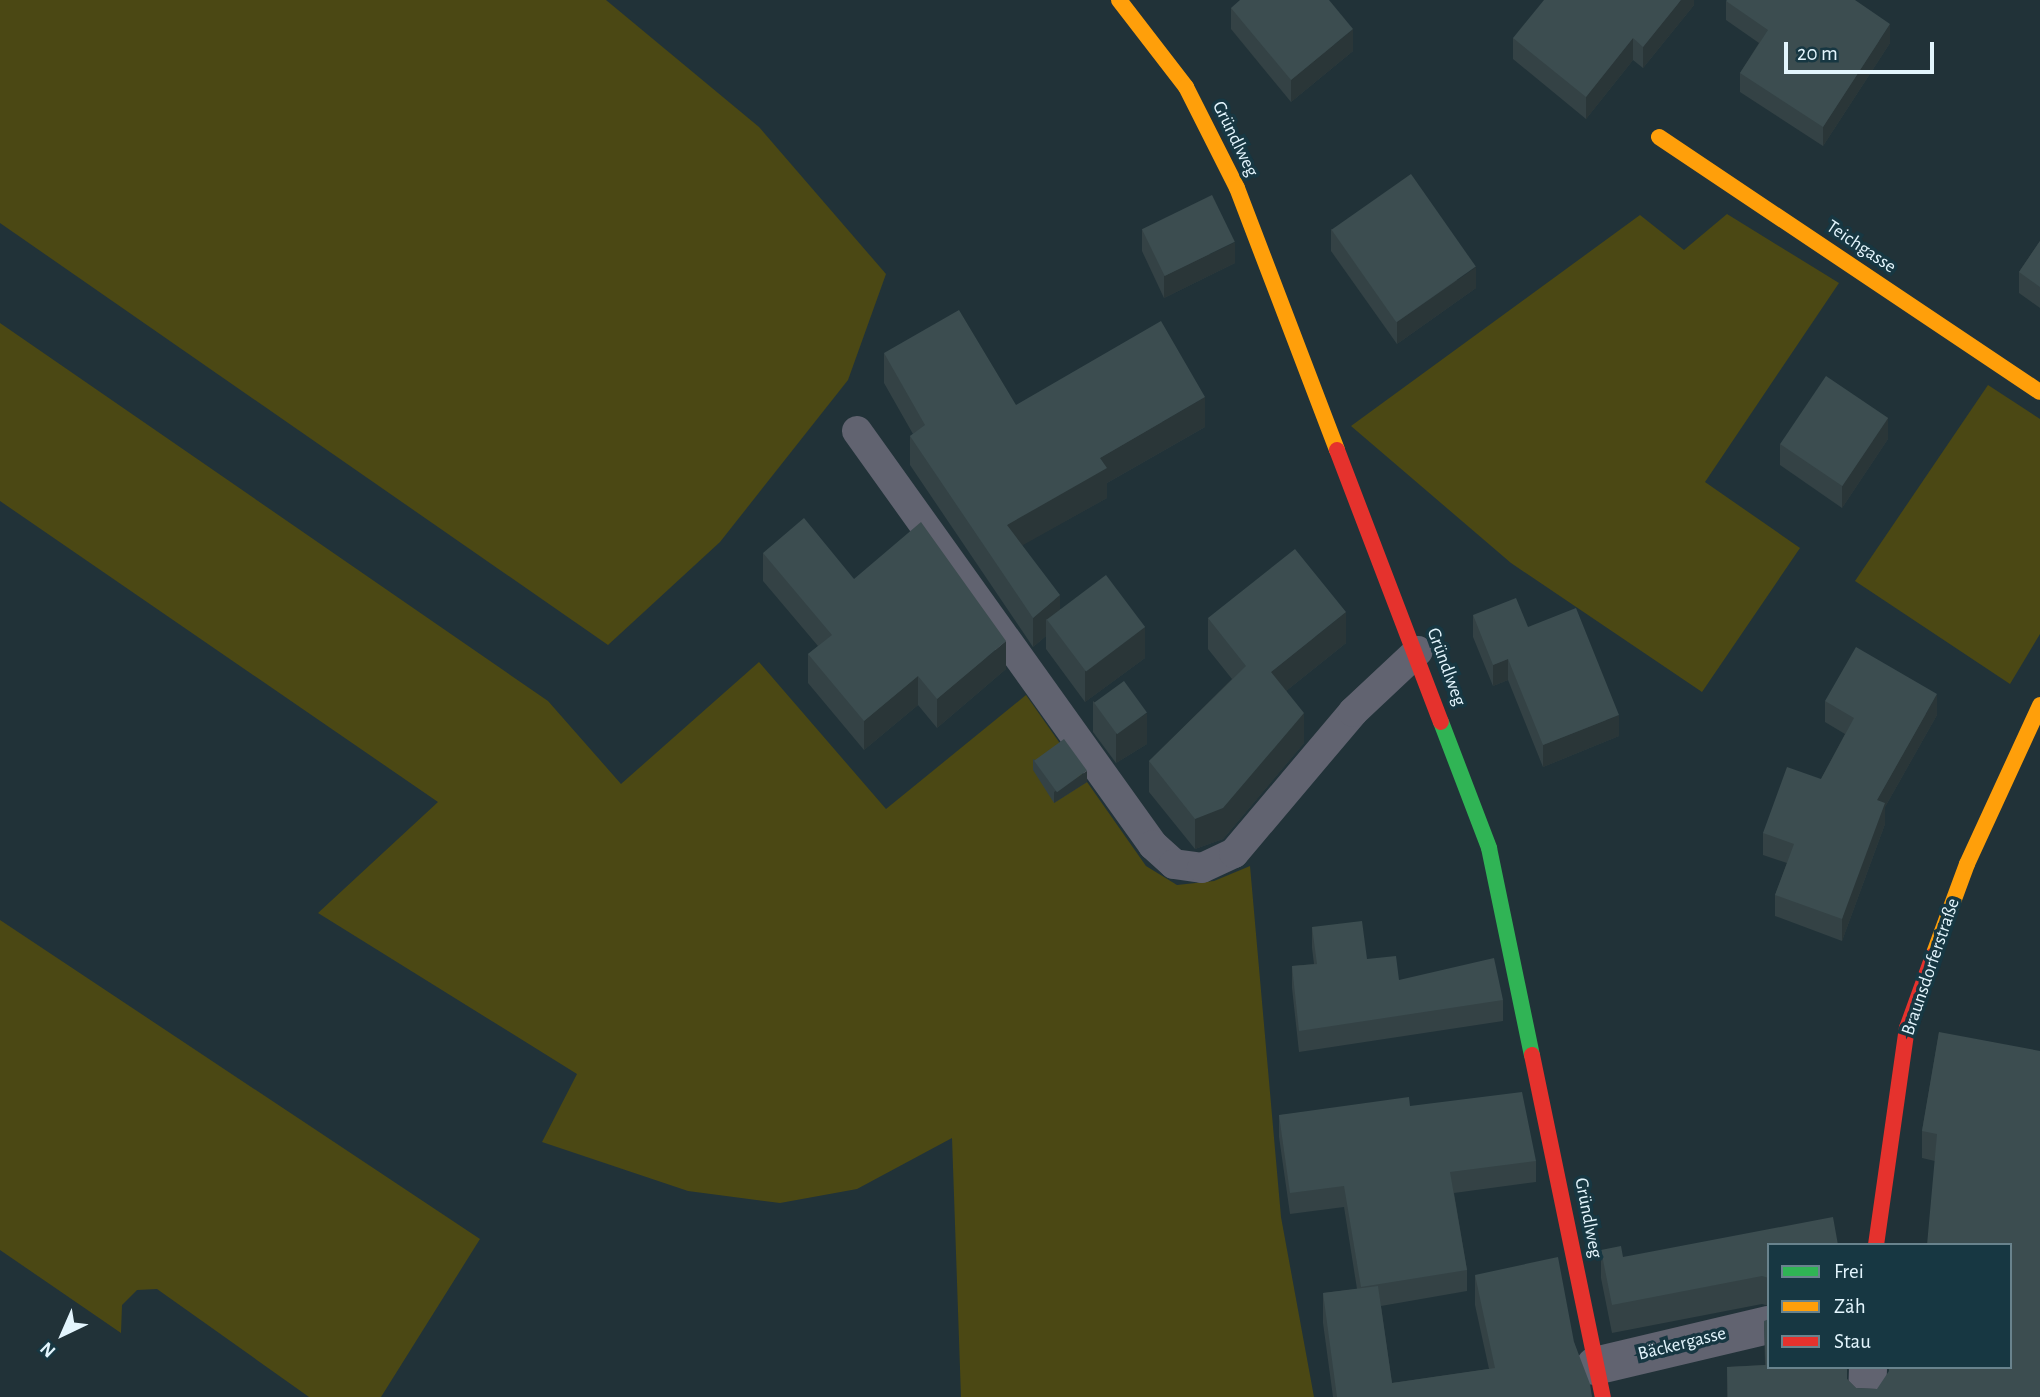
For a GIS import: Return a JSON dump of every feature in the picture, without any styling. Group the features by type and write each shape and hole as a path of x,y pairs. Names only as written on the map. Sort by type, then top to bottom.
{"street":[{"name":"Gründlweg","path":"1119,0 1186,87 1237,188 1418,651 1489,848 1514,947 1599,1382"},
{"name":"Teichgasse","path":"1659,137 2040,393"},
{"name":"Braunsdorferstraße","path":"1875,1243 1907,1028 1967,864 2040,705"},
{"name":"Bäckergasse","path":"1599,1382 1767,1326"},
{"path":"1867,1397 1868,1369"}],"lane":[{"path":"858,431 1153,845 1174,864 1202,868 1234,853 1353,712 1418,651"}],"shaded area":[{"path":"0,0 606,0 759,127 886,274 848,380 720,542 608,645 0,223"},
{"path":"1727,214 1839,283 1705,482 1800,548 1702,692 1511,563 1351,426 1640,215 1684,250"},
{"path":"0,323 548,701 621,784 759,662 886,809 1026,695 1146,866 1177,885 1214,881 1250,866 1281,1217 1314,1397 961,1397 952,1138 857,1189 780,1203 688,1191 542,1142 577,1074 318,913 438,802 0,501"},
{"path":"1988,385 2040,419 2040,634 2010,684 1855,581"},
{"path":"0,920 480,1239 381,1397 309,1397 157,1289 137,1290 122,1305 121,1333 0,1250"}],"building":[{"path":"1240,0 1329,0 1353,29 1291,80 1231,8"},
{"path":"1544,0 1681,0 1643,47 1633,38 1586,97 1513,38"},
{"path":"1727,0 1855,0 1890,24 1823,127 1740,73 1768,30"},
{"path":"1411,174 1476,267 1396,322 1332,230"},
{"path":"1212,195 1235,242 1165,276 1142,229"},
{"path":"2040,241 2040,287 2019,272"},
{"path":"959,310 1016,405 1161,321 1205,397 1100,458 1107,468 1007,525 1060,595 1033,618 910,436 925,425 884,353"},
{"path":"1826,376 1888,418 1842,486 1780,444"},
{"path":"804,518 854,579 921,522 1006,641 937,699 918,676 864,721 808,654 832,635 763,553"},
{"path":"1295,549 1346,612 1271,672 1304,713 1223,808 1195,819 1149,761 1246,666 1208,618"},
{"path":"1106,575 1145,627 1086,671 1047,620"},
{"path":"1516,598 1528,627 1576,608 1619,715 1543,745 1508,659 1493,665 1473,615"},
{"path":"1856,647 1937,694 1877,800 1885,803 1842,919 1775,895 1794,844 1763,833 1787,767 1821,779 1854,718 1825,701"},
{"path":"1124,681 1147,713 1117,734 1094,703"},
{"path":"1064,739 1087,771 1057,792 1034,761"},
{"path":"1362,921 1367,959 1396,956 1399,980 1494,958 1503,1000 1299,1031 1292,966 1317,964 1312,927"},
{"path":"1939,1032 2040,1051 2040,1397 1728,1397 1727,1367 1766,1365 1764,1321 1767,1320 1767,1369 1847,1369 1847,1379 1856,1388 1877,1389 1889,1369 2012,1369 2012,1243 1927,1243 1937,1134 1922,1131"},
{"path":"1522,1092 1536,1161 1450,1172 1467,1270 1361,1287 1344,1186 1290,1193 1279,1115 1409,1097 1410,1106"},
{"path":"1833,1217 1838,1243 1767,1243 1767,1277 1762,1276 1612,1305 1601,1250 1621,1246 1623,1257"},
{"path":"1558,1257 1574,1342 1590,1384 1592,1397 1337,1397 1323,1293 1378,1286 1392,1383 1495,1368 1475,1275"}],"traffic: fast":[{"path":"1441,722 1489,848 1532,1055"}],"traffic: slow":[{"path":"1119,0 1186,87 1237,188 1337,450"},
{"path":"1659,137 2040,392"},
{"path":"1933,956 1967,864 2040,705"}],"traffic: jam":[{"path":"1337,450 1441,722"},
{"path":"1876,1243 1907,1028 1933,956"},
{"path":"1532,1055 1603,1397"}]}
